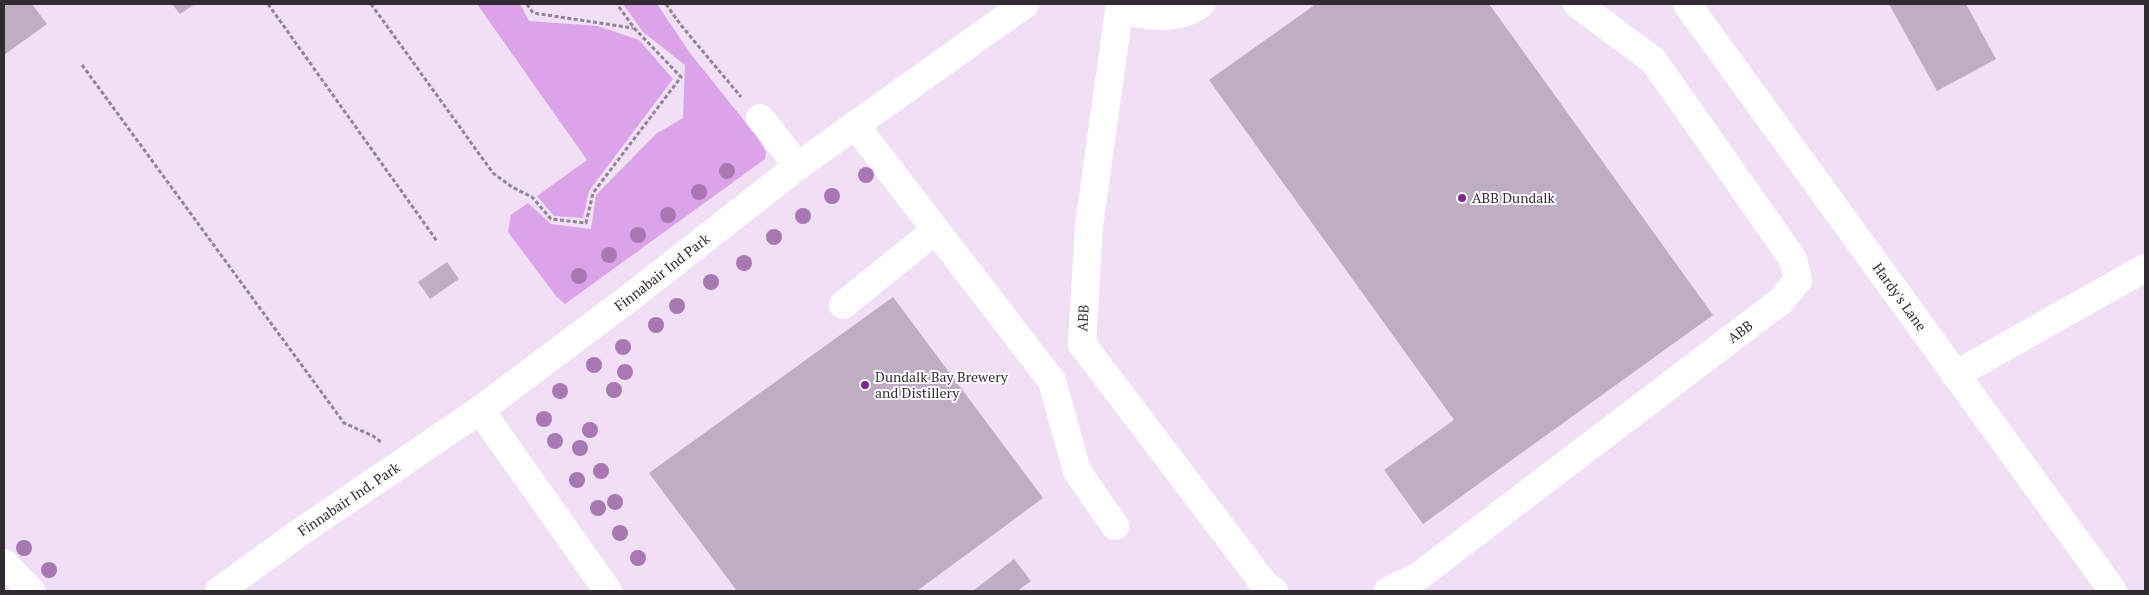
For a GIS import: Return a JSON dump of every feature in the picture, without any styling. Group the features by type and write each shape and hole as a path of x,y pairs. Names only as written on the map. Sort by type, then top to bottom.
{"street":[{"name":"Finnabair Ind Park","path":"480,410 632,296 798,166 1025,4"},
{"name":"ABB","path":"1201,4 1192,10 1162,17 1120,7 1089,226 1082,344 1265,585 1274,591"},
{"name":"ABB","path":"1388,591 1419,576 1691,371 1782,300 1798,280 1793,259 1653,60 1577,4"},
{"name":"Hardy's Lane","path":"1687,4 2113,591"},
{"path":"760,118 798,166"},
{"path":"855,125 1052,381 1077,471 1115,526"},
{"path":"842,306 936,230"},
{"path":"1955,375 2145,268"},
{"path":"480,410 608,591"},
{"name":"Finnabair Ind. Park","path":"219,591 299,533 480,410"},
{"path":"4,563 31,591"}],"path":[{"path":"268,4 437,241"},
{"path":"371,4 493,173 512,187 532,197 551,219 586,223 593,193 681,77 634,28 617,4"},
{"path":"527,4 533,13 634,28"},
{"path":"666,4 704,53 760,118"},
{"path":"82,65 344,423 373,436 405,461"}],"shaded area":[{"path":"477,4 520,4 529,21 598,26 639,40 673,79 589,191 583,218 554,216 537,196 587,160"},
{"path":"623,4 657,4 690,53 758,138 766,152 765,159 565,304 556,296 508,232 511,215 528,203 551,224 591,229 596,195 656,134 683,118 685,65 643,32"}],"building":[{"path":"4,4 32,4 47,24 4,55"},
{"path":"172,4 195,4 180,14"},
{"name":"ABB Dundalk","path":"1316,4 1489,4 1713,315 1423,524 1384,470 1454,420 1209,80"},
{"path":"1889,4 1966,4 1996,59 1937,91"},
{"path":"447,262 459,279 430,299 418,282"},
{"name":"Dundalk Bay Brewery and Distillery","path":"893,297 1043,498 917,591 737,591 649,473"},
{"path":"1014,559 1031,581 1017,591 973,591"}],"place":[{"name":"ABB Dundalk","path":"1462,198"},
{"name":"Dundalk Bay Brewery and Distillery","path":"865,385"}]}
